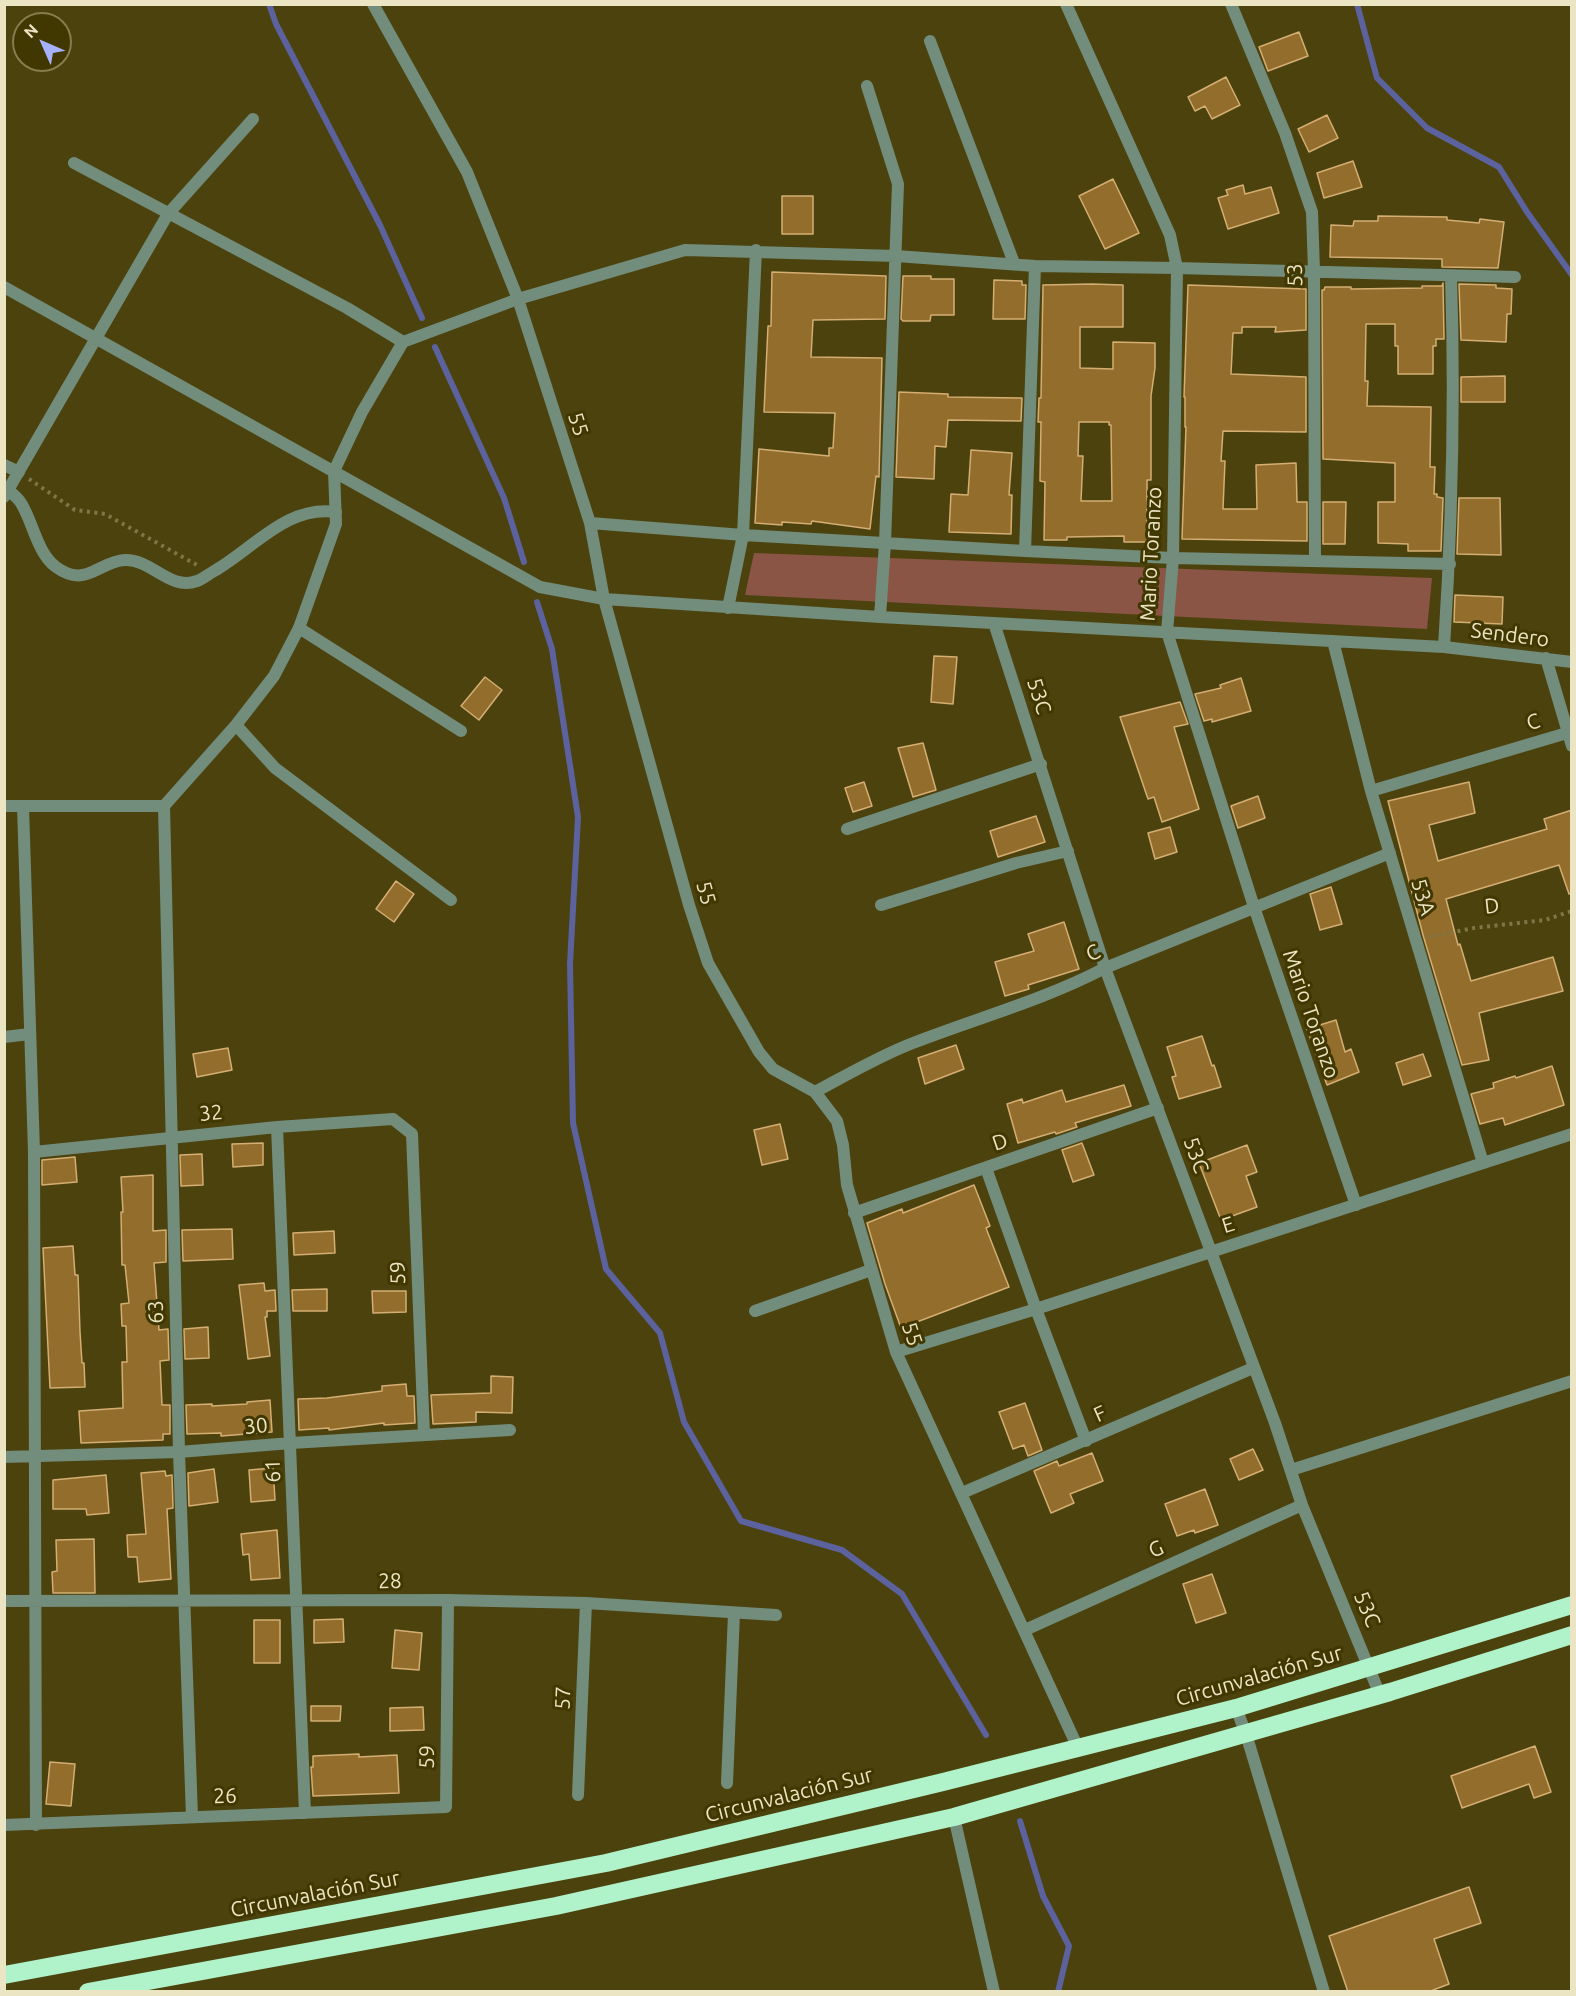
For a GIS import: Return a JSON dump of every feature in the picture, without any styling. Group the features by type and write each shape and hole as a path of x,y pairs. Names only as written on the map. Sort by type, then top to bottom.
{"highway":[{"name":"Circunvalación Sur","path":"4,1975 606,1863 1236,1708 1572,1605"},
{"path":"88,1992 556,1906 954,1816 1380,1695 1572,1635"}],"street":[{"name":"55","path":"374,4 467,172 518,299 590,523 604,599 689,905 708,963 759,1052 773,1069 814,1092 837,1120 843,1145 847,1185 854,1213 896,1352 1078,1748"},
{"name":"Mario Toranzo","path":"1066,4 1170,235 1177,268 1173,558 1167,632 1254,907 1356,1205"},
{"name":"53","path":"1231,4 1285,133 1312,212 1315,561"},
{"path":"930,41 1014,263"},
{"path":"867,86 898,184 885,543 880,617"},
{"path":"253,119 168,214 6,494 20,501 46,556 69,574 81,576 122,560 135,561 182,584 197,581 287,520 313,511 336,512"},
{"path":"74,163 347,308 403,342"},
{"path":"4,806 164,806 236,725 274,676 300,628 336,524 334,471 362,412 403,342 518,299 686,250 756,250 896,256 1035,266 1515,277"},
{"path":"728,608 743,536 756,250"},
{"path":"1025,551 1035,266"},
{"path":"1444,647 1450,564 1453,320 1451,276"},
{"name":"Sendero","path":"4,287 540,587 604,599 880,617 1444,647 1572,662"},
{"path":"4,465 19,472"},
{"path":"590,523 743,536 1025,551 1173,558 1450,564"},
{"name":"53C","path":"994,623 1105,968 1302,1505 1371,1667 1380,1695"},
{"path":"300,628 461,731"},
{"name":"53A","path":"1333,640 1371,791 1483,1163"},
{"path":"1546,658 1572,746"},
{"path":"236,725 275,768 451,900"},
{"name":"C","path":"1371,791 1567,732"},
{"path":"847,829 1041,764"},
{"path":"23,806 34,1152 36,1825"},
{"name":"63","path":"164,806 171,1137 192,1816"},
{"path":"881,905 1016,863 1068,851"},
{"name":"C","path":"814,1092 912,1043 1079,982 1105,968 1390,853"},
{"path":"4,1037 30,1034"},
{"name":"D","path":"854,1213 1158,1108"},
{"name":"32","path":"34,1152 277,1127 393,1119"},
{"name":"59","path":"393,1119 412,1134 424,1435"},
{"name":"61","path":"277,1127 305,1813"},
{"name":"E","path":"896,1352 1036,1309 1572,1134"},
{"path":"986,1168 1086,1441"},
{"path":"755,1311 871,1270"},
{"name":"F","path":"962,1493 1253,1368"},
{"path":"1290,1470 1572,1381"},
{"name":"30","path":"4,1457 180,1452 510,1430"},
{"name":"G","path":"1025,1630 1302,1505"},
{"name":"59","path":"446,1808 448,1600"},
{"name":"28","path":"4,1601 448,1600 586,1604 776,1615"},
{"name":"57","path":"578,1795 586,1604"},
{"path":"727,1783 734,1612"},
{"path":"1236,1708 1246,1734 1324,1992"},
{"name":"26","path":"4,1825 446,1808"},
{"path":"954,1816 994,1992"}],"path":[{"path":"19,472 75,510 105,514 210,573"},
{"name":"D","path":"1415,939 1474,928 1545,920 1572,911"}],"shaded area":[{"path":"754,553 1432,578 1427,629 745,595"}],"building":[{"path":"1299,32 1308,56 1268,71 1259,47"},
{"path":"1226,77 1240,105 1212,119 1205,106 1195,111 1188,97"},
{"path":"1327,115 1338,138 1309,152 1298,129"},
{"path":"1353,161 1362,187 1324,198 1317,173"},
{"path":"1113,179 1139,233 1105,249 1079,196"},
{"path":"1243,185 1245,194 1271,187 1279,213 1228,229 1218,198 1228,195 1226,190"},
{"path":"782,196 813,196 813,234 782,234"},
{"path":"1378,216 1447,217 1447,220 1479,223 1480,219 1504,222 1498,268 1442,267 1442,259 1330,257 1331,225 1353,226 1354,221 1378,221"},
{"path":"772,272 886,276 885,319 813,320 811,357 882,358 879,477 876,476 870,529 812,521 811,524 755,523 759,449 829,456 829,448 833,448 835,413 764,412 768,326 771,326"},
{"path":"903,276 954,279 954,315 931,315 930,321 903,321 901,319"},
{"path":"994,280 1022,281 1022,285 1026,285 1025,319 993,319"},
{"path":"1443,283 1444,339 1436,339 1436,346 1433,346 1433,374 1398,374 1395,324 1366,324 1367,406 1431,407 1430,467 1435,467 1434,494 1443,498 1441,551 1408,551 1408,544 1378,543 1378,502 1395,502 1395,463 1323,459 1322,290 1325,287 1422,288 1422,286 1442,286"},
{"path":"1459,284 1496,285 1496,288 1512,289 1511,314 1507,314 1506,342 1461,340"},
{"path":"1043,285 1123,285 1123,327 1080,327 1080,368 1113,369 1113,342 1155,343 1155,368 1151,396 1151,480 1147,480 1147,542 1124,542 1124,536 1067,537 1067,540 1044,540 1045,482 1040,481 1041,422 1038,422 1039,398 1041,398","holes":["1079,422 1109,422 1111,425 1112,501 1081,501 1083,456 1078,456"]},
{"path":"1188,285 1306,289 1306,330 1275,332 1276,327 1242,327 1242,333 1233,333 1231,374 1306,377 1306,432 1223,431 1221,461 1225,461 1223,509 1257,509 1256,465 1296,463 1297,502 1307,502 1307,541 1182,539"},
{"path":"1505,376 1505,402 1461,402 1461,377"},
{"path":"899,392 948,394 948,397 1022,398 1021,421 948,420 946,447 935,446 934,479 896,477"},
{"path":"971,450 1012,453 1009,495 1012,495 1011,534 949,532 951,494 968,495"},
{"path":"1459,498 1500,498 1501,555 1457,554"},
{"path":"1323,502 1346,502 1345,544 1323,544"},
{"path":"1455,595 1503,597 1502,624 1454,622"},
{"path":"934,656 957,657 953,704 931,702"},
{"path":"485,677 502,690 479,720 461,706"},
{"path":"1241,678 1251,711 1212,722 1212,719 1204,721 1195,694 1221,688 1220,685"},
{"path":"1180,702 1188,724 1174,727 1199,809 1162,822 1154,797 1148,799 1120,717"},
{"path":"923,743 936,790 913,797 898,748"},
{"path":"864,782 872,806 853,812 845,788"},
{"path":"1469,782 1475,813 1429,825 1438,861 1547,829 1544,819 1572,810 1572,893 1569,894 1559,865 1446,899 1458,945 1460,944 1471,981 1553,957 1563,991 1479,1013 1489,1060 1462,1065 1423,935 1388,801"},
{"path":"1258,796 1265,818 1238,828 1231,806"},
{"path":"1036,816 1045,842 998,857 990,831"},
{"path":"1170,827 1177,852 1155,859 1148,833"},
{"path":"396,881 414,894 394,922 376,909"},
{"path":"1331,887 1342,924 1320,930 1310,894"},
{"path":"1064,922 1079,969 1028,985 1029,989 1005,996 995,962 1034,951 1028,934"},
{"path":"1336,1020 1345,1052 1351,1049 1359,1072 1327,1085 1307,1029"},
{"path":"1202,1036 1221,1087 1179,1099 1172,1077 1176,1076 1167,1047"},
{"path":"956,1045 964,1069 925,1084 918,1058"},
{"path":"228,1048 232,1070 197,1077 193,1054"},
{"path":"1423,1054 1431,1076 1403,1085 1396,1063"},
{"path":"1552,1066 1564,1105 1505,1125 1503,1118 1480,1124 1471,1094 1494,1088 1493,1083"},
{"path":"1124,1085 1131,1106 1075,1123 1077,1127 1056,1134 1055,1132 1018,1143 1007,1104 1022,1099 1023,1103 1062,1090 1066,1102"},
{"path":"780,1124 788,1159 762,1165 754,1130"},
{"path":"263,1143 263,1165 233,1167 232,1144"},
{"path":"1082,1143 1094,1175 1073,1182 1062,1150"},
{"path":"1247,1145 1257,1172 1246,1176 1257,1207 1221,1220 1199,1163"},
{"path":"202,1154 203,1185 181,1186 180,1155"},
{"path":"75,1157 77,1182 42,1185 42,1160"},
{"path":"153,1175 153,1231 166,1230 166,1262 154,1263 159,1330 168,1329 169,1360 160,1361 162,1405 170,1405 170,1434 163,1434 163,1440 81,1443 79,1411 123,1408 122,1362 127,1362 126,1326 122,1326 121,1304 129,1303 125,1265 122,1265 121,1177"},
{"path":"974,1185 990,1226 986,1228 1009,1287 901,1328 867,1223 902,1209 903,1213"},
{"path":"232,1229 233,1259 183,1261 182,1230"},
{"path":"334,1231 335,1253 294,1255 293,1233"},
{"path":"73,1246 75,1275 78,1275 85,1387 50,1388 43,1248"},
{"path":"264,1283 265,1291 275,1290 276,1311 267,1311 267,1317 265,1317 270,1356 248,1359 239,1285"},
{"path":"327,1289 327,1311 293,1311 292,1290"},
{"path":"372,1291 406,1291 406,1312 373,1313"},
{"path":"208,1327 209,1358 185,1359 184,1329"},
{"path":"491,1376 513,1377 512,1413 476,1412 476,1422 433,1424 431,1395 491,1393"},
{"path":"406,1384 407,1396 414,1396 415,1423 384,1425 384,1423 329,1430 329,1428 299,1430 298,1399 382,1391 382,1386"},
{"path":"270,1400 272,1432 221,1436 221,1433 187,1434 186,1405 247,1404 247,1402"},
{"path":"1025,1403 1042,1450 1028,1456 1024,1445 1013,1449 999,1412"},
{"path":"1253,1449 1263,1470 1239,1480 1230,1459"},
{"path":"1092,1453 1103,1481 1070,1494 1074,1503 1051,1513 1034,1471 1057,1461 1059,1466"},
{"path":"273,1468 275,1500 251,1502 249,1470"},
{"path":"214,1469 218,1502 189,1506 188,1473"},
{"path":"165,1471 166,1476 172,1475 173,1508 167,1509 171,1579 139,1582 137,1557 128,1557 127,1535 146,1534 141,1473"},
{"path":"106,1475 109,1513 87,1515 86,1509 53,1509 53,1480"},
{"path":"1205,1489 1218,1525 1177,1536 1165,1504"},
{"path":"277,1530 280,1578 251,1580 249,1554 243,1555 241,1534"},
{"path":"94,1539 95,1593 53,1593 52,1572 57,1571 56,1540"},
{"path":"1212,1574 1226,1613 1196,1623 1183,1584"},
{"path":"343,1619 344,1642 314,1643 314,1620"},
{"path":"254,1620 280,1620 280,1663 254,1663"},
{"path":"395,1630 422,1633 419,1670 392,1668"},
{"path":"311,1706 341,1706 340,1721 311,1721"},
{"path":"423,1707 424,1730 390,1731 390,1708"},
{"path":"1535,1746 1551,1792 1534,1798 1529,1784 1462,1808 1451,1776"},
{"path":"359,1754 359,1757 397,1755 399,1793 313,1796 311,1767 313,1767 313,1756"},
{"path":"50,1762 75,1764 71,1806 46,1804"},
{"path":"1469,1887 1481,1923 1434,1939 1449,1984 1428,1992 1348,1992 1329,1936"}],"waterway":[{"path":"269,4 276,24 380,225 422,318"},
{"path":"1357,4 1377,78 1427,128 1499,167 1527,212 1572,275"},
{"path":"435,347 504,498 524,562"},
{"path":"537,602 552,649 578,817 570,964 573,1123 606,1269 660,1333 684,1422 741,1521 842,1550 902,1594 986,1735"},
{"path":"1020,1821 1043,1896 1069,1946 1058,1992"}]}
